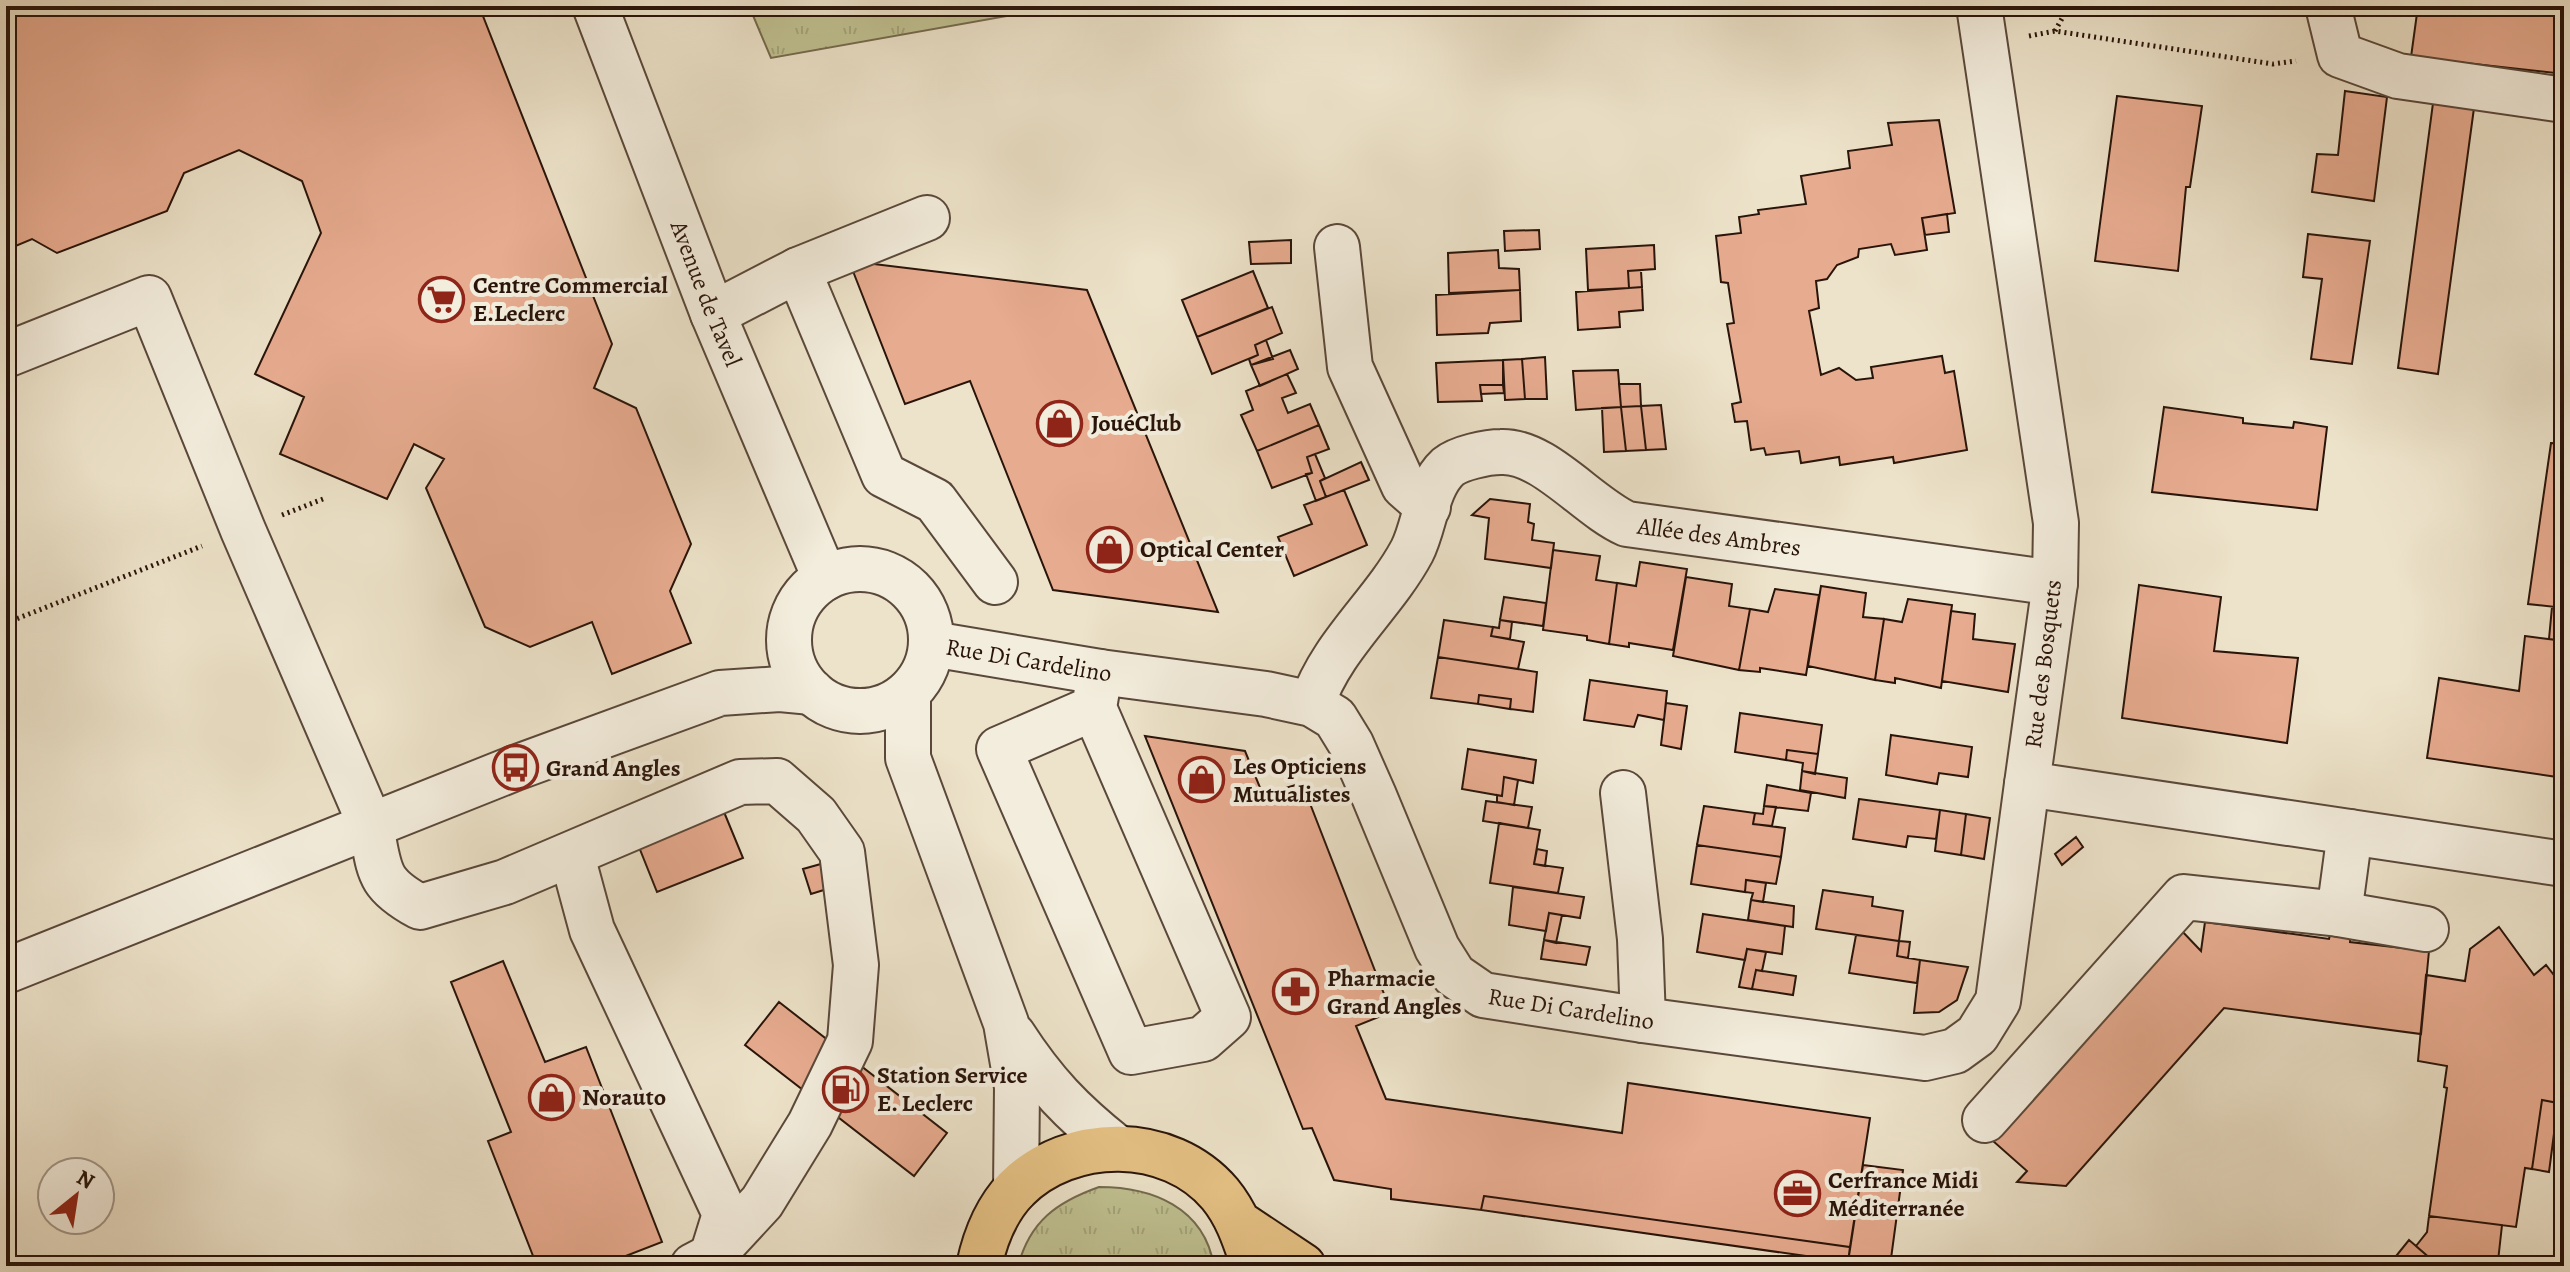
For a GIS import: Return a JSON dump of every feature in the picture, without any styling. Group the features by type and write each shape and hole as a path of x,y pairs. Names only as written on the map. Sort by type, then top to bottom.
{"main road":[{"path":"979,1266 991,1227 1016,1189 1045,1166 1079,1152 1116,1147 1154,1153 1189,1168 1218,1193 1240,1224 1254,1266"},
{"path":"1240,1224 1303,1266"}],"street":[{"name":"Avenue de Tavel","path":"595,6 713,314 825,578"},
{"path":"2328,6 2340,55 2398,76 2564,100"},
{"name":"Rue des Bosquets","path":"1982,25 2056,523 2055,583 2027,784"},
{"path":"713,314 798,270 927,218"},
{"path":"1337,247 1350,367 1404,486 1428,507"},
{"path":"798,270 884,475 935,501 995,582"},
{"path":"6,355 149,298 243,530 371,826 380,873 393,892 420,907 505,882 740,782 777,781 816,815 842,852 856,965 850,1041 810,1124 762,1202 702,1261"},
{"name":"Allée des Ambres","path":"1312,704 1320,677 1400,572 1413,548 1437,483 1449,467 1502,451 1525,456 1543,466 1605,515 1627,524 2055,583"},
{"path":"6,971 371,826 720,693 780,689 812,692 842,709 859,711 885,707 908,693 928,663 932,644 929,622 921,603 907,586 889,575 867,569 846,570 825,578 808,592 795,610 789,632 794,665 812,692"},
{"path":"720,693 789,632"},
{"name":"Rue Di Cardelino","path":"932,644 1097,690 1266,694 1312,704 1335,718 1351,744 1437,948 1454,975 1483,995 1925,1058 1955,1051 1977,1035 1998,1001 2027,784"},
{"path":"1097,690 1228,1017 1203,1039 1131,1052 999,749 1097,690"},
{"path":"908,693 908,758 1006,1023 1017,1087 1016,1189"},
{"path":"859,711 908,758"},
{"path":"2027,784 2564,864"},
{"path":"1623,793 1640,939 1643,1020"},
{"path":"2339,914 2350,832"},
{"path":"572,856 592,930 725,1214 702,1261"},
{"path":"1985,1120 2184,897 2339,914 2426,929"},
{"path":"1006,1023 1041,1078 1069,1110 1116,1147"}],"path":[{"path":"2055,31 2069,6"},
{"path":"1982,25 2055,31 2273,64 2340,55"},
{"path":"6,623 323,499"}],"green space":[{"path":"749,6 1063,6 771,58"},
{"path":"1099,1187 1138,1191 1173,1204 1199,1229 1214,1266 1018,1266 1030,1237 1047,1215 1070,1199"}],"building":[{"name":"Centre Commercial E.Leclerc","path":"6,6 479,6 612,344 594,388 636,408 691,544 670,591 691,643 612,674 592,622 530,647 485,627 426,488 444,459 414,444 387,499 280,454 304,397 255,374 321,233 302,181 239,150 184,173 167,211 57,253 32,239 6,250"},
{"path":"2418,6 2564,6 2564,74 2411,57"},
{"path":"2345,91 2387,97 2374,201 2312,192 2317,154 2338,155"},
{"path":"2117,96 2202,106 2190,187 2186,187 2178,271 2095,261"},
{"path":"2433,103 2474,108 2438,374 2398,368"},
{"path":"1939,120 1955,213 1922,218 1927,250 1895,255 1891,244 1859,249 1858,257 1837,265 1827,279 1816,281 1819,308 1809,311 1821,375 1839,368 1856,380 1873,378 1871,367 1942,356 1945,373 1954,371 1967,450 1894,463 1893,457 1840,465 1839,457 1801,463 1799,451 1766,455 1764,448 1751,450 1747,421 1735,422 1732,404 1741,402 1727,324 1734,323 1728,283 1721,282 1716,236 1741,233 1739,217 1759,214 1758,210 1806,204 1801,176 1850,168 1848,151 1892,145 1888,123"},
{"path":"1947,214 1949,232 1925,235 1922,218"},
{"path":"1539,230 1540,249 1505,251 1504,231"},
{"path":"2308,234 2370,241 2352,364 2311,359 2322,279 2303,277"},
{"path":"1291,240 1291,263 1251,264 1249,242"},
{"path":"1654,245 1655,269 1628,271 1629,288 1588,290 1586,249"},
{"path":"1498,250 1499,268 1519,269 1520,290 1449,293 1448,253"},
{"path":"849,261 1087,290 1218,612 1053,590 970,381 905,404"},
{"path":"1253,271 1268,308 1197,337 1182,300"},
{"path":"1628,271 1641,271 1642,287 1629,288"},
{"path":"1642,287 1643,310 1619,312 1620,327 1578,330 1576,292"},
{"path":"1520,290 1521,321 1490,323 1488,333 1437,335 1436,295"},
{"path":"1272,307 1282,333 1255,345 1258,355 1212,374 1197,337"},
{"path":"1266,340 1273,359 1251,365 1249,359 1258,355 1255,345"},
{"path":"1290,350 1298,369 1260,386 1251,365"},
{"path":"1545,357 1547,399 1525,399 1522,359"},
{"path":"1522,359 1525,399 1505,400 1503,360"},
{"path":"1503,360 1503,385 1480,385 1482,401 1438,402 1436,363"},
{"path":"1618,370 1621,407 1576,410 1573,371"},
{"path":"1287,374 1296,393 1282,398 1288,413 1310,404 1319,425 1257,451 1241,415 1253,410 1246,391"},
{"path":"1619,384 1640,384 1641,406 1621,407"},
{"path":"1480,385 1503,385 1504,393 1481,394"},
{"path":"1661,405 1666,449 1646,450 1641,406"},
{"path":"1641,406 1646,450 1626,451 1621,407"},
{"path":"1621,407 1626,451 1604,452 1602,408"},
{"path":"2164,407 2243,418 2243,423 2293,428 2294,422 2327,427 2317,510 2152,492"},
{"path":"1319,425 1329,449 1307,457 1312,473 1272,488 1257,451"},
{"path":"2551,443 2564,444 2564,608 2528,604"},
{"path":"1315,454 1325,478 1320,481 1326,497 1316,501 1306,474 1312,473 1307,457"},
{"path":"1361,462 1369,480 1326,497 1320,481"},
{"path":"1344,490 1367,545 1294,576 1278,537 1312,524 1304,505"},
{"path":"1490,499 1530,504 1528,522 1534,524 1532,540 1554,543 1551,568 1485,559 1489,518 1472,515"},
{"path":"1553,550 1600,556 1596,580 1617,583 1609,644 1587,640 1587,636 1543,630"},
{"path":"1640,562 1687,569 1673,650 1629,643 1629,647 1609,644 1617,583 1636,586"},
{"path":"1686,577 1732,584 1729,606 1750,609 1739,670 1673,656"},
{"path":"2139,585 2221,597 2214,651 2298,658 2287,743 2122,718"},
{"path":"1821,586 1866,593 1863,617 1884,619 1875,680 1808,666"},
{"path":"1775,589 1819,595 1806,675 1760,668 1760,672 1739,670 1750,609 1768,612"},
{"path":"1504,597 1546,603 1543,626 1500,620"},
{"path":"1908,599 1952,605 1941,688 1895,678 1895,683 1875,680 1884,619 1902,622"},
{"path":"2552,607 2564,608 2564,641 2549,639"},
{"path":"1951,611 1975,614 1973,639 2015,644 2008,692 1942,681"},
{"path":"1444,620 1493,627 1491,636 1524,642 1518,669 1438,657"},
{"path":"1500,620 1512,622 1510,639 1491,636 1493,627 1499,628"},
{"path":"2525,636 2564,641 2564,778 2427,758 2439,678 2519,691"},
{"path":"1438,657 1537,672 1533,712 1510,709 1511,699 1479,695 1478,704 1431,698"},
{"path":"1590,680 1667,691 1664,720 1638,715 1634,727 1584,720"},
{"path":"1479,695 1511,699 1510,709 1478,704"},
{"path":"1666,703 1687,706 1681,749 1661,745"},
{"path":"1740,713 1822,725 1818,754 1787,750 1786,760 1735,752"},
{"path":"1891,735 1972,747 1968,777 1939,773 1937,784 1886,775"},
{"path":"1145,736 1245,751 1263,795 1302,783 1391,1012 1356,1026 1386,1099 1622,1133 1628,1083 1870,1118 1850,1247 1484,1196 1481,1210 1391,1199 1391,1189 1334,1180 1312,1128 1303,1129"},
{"path":"1468,749 1536,760 1533,783 1504,777 1502,796 1462,789"},
{"path":"1787,750 1818,754 1815,774 1802,771 1803,763 1786,760"},
{"path":"1802,771 1847,778 1845,798 1800,790"},
{"path":"1504,777 1518,780 1514,805 1497,802 1497,795 1502,796"},
{"path":"1767,785 1811,793 1808,811 1764,806"},
{"path":"1859,799 1940,810 1936,839 1908,836 1906,847 1853,839"},
{"path":"1486,801 1532,807 1528,828 1483,821"},
{"path":"1704,806 1755,813 1753,824 1785,828 1781,857 1697,845"},
{"path":"1764,806 1776,807 1772,826 1753,824 1755,813 1763,814"},
{"path":"1940,810 1966,814 1961,855 1935,851"},
{"path":"724,812 743,858 657,892 639,847"},
{"path":"1966,814 1990,818 1984,859 1961,855"},
{"path":"1499,823 1540,830 1534,864 1563,868 1558,893 1490,883"},
{"path":"2076,837 2083,847 2062,865 2055,854"},
{"path":"1697,845 1781,857 1776,884 1746,880 1745,892 1691,884"},
{"path":"1537,849 1547,851 1545,866 1534,864"},
{"path":"835,860 843,884 811,894 803,869"},
{"path":"1746,880 1766,883 1763,902 1751,900 1753,893 1745,892"},
{"path":"1513,887 1584,897 1580,918 1549,913 1546,931 1509,925"},
{"path":"1823,890 1873,897 1872,906 1903,911 1899,941 1816,929"},
{"path":"1751,900 1794,906 1793,927 1748,920"},
{"path":"1549,913 1562,915 1556,943 1544,940"},
{"path":"1703,914 1785,926 1782,954 1747,949 1745,960 1697,952"},
{"path":"2205,922 2329,939 2332,927 2351,930 2350,942 2429,951 2421,1034 2224,1008 2066,1186 2017,1182 2027,1171 1993,1141 2180,929 2201,951"},
{"path":"2499,927 2534,975 2546,965 2564,988 2564,1059 2558,1103 2542,1100 2532,1169 2525,1168 2516,1227 2429,1216 2447,1088 2444,1087 2447,1066 2418,1061 2426,975 2465,981 2470,949"},
{"path":"1856,935 1899,941 1897,956 1920,960 1917,983 1849,973"},
{"path":"1544,940 1590,947 1586,965 1541,959"},
{"path":"1899,941 1910,942 1908,958 1897,956"},
{"path":"1747,949 1766,952 1762,971 1756,970 1752,989 1739,987"},
{"path":"1920,960 1968,967 1957,1000 1939,1012 1914,1013"},
{"name":"Norauto","path":"503,961 545,1062 586,1047 662,1242 600,1266 537,1266 488,1141 511,1132 451,982"},
{"path":"1756,970 1796,976 1793,995 1752,989"},
{"name":"Station Service E. Leclerc","path":"779,1002 947,1133 914,1176 745,1045"},
{"path":"2542,1100 2558,1103 2549,1172 2532,1169"},
{"path":"1863,1165 1903,1170 1890,1266 1848,1262"},
{"path":"1484,1196 1850,1247 1848,1262 1481,1210"},
{"path":"2429,1216 2502,1225 2498,1261 2494,1266 2439,1266 2416,1246 2427,1232"},
{"path":"2409,1240 2416,1246 2439,1266 2388,1266"}],"place":[{"name":"Centre Commercial E.Leclerc","path":"442,299"},
{"name":"JouéClub","path":"1060,423"},
{"name":"Optical Center","path":"1109,549"},
{"name":"Grand Angles","path":"515,768"},
{"name":"Les Opticiens Mutualistes","path":"1202,780"},
{"name":"Pharmacie Grand Angles","path":"1296,992"},
{"name":"Station Service E. Leclerc","path":"846,1089"},
{"name":"Norauto","path":"551,1097"},
{"name":"Cerfrance Midi Méditerranée","path":"1797,1194"}]}
